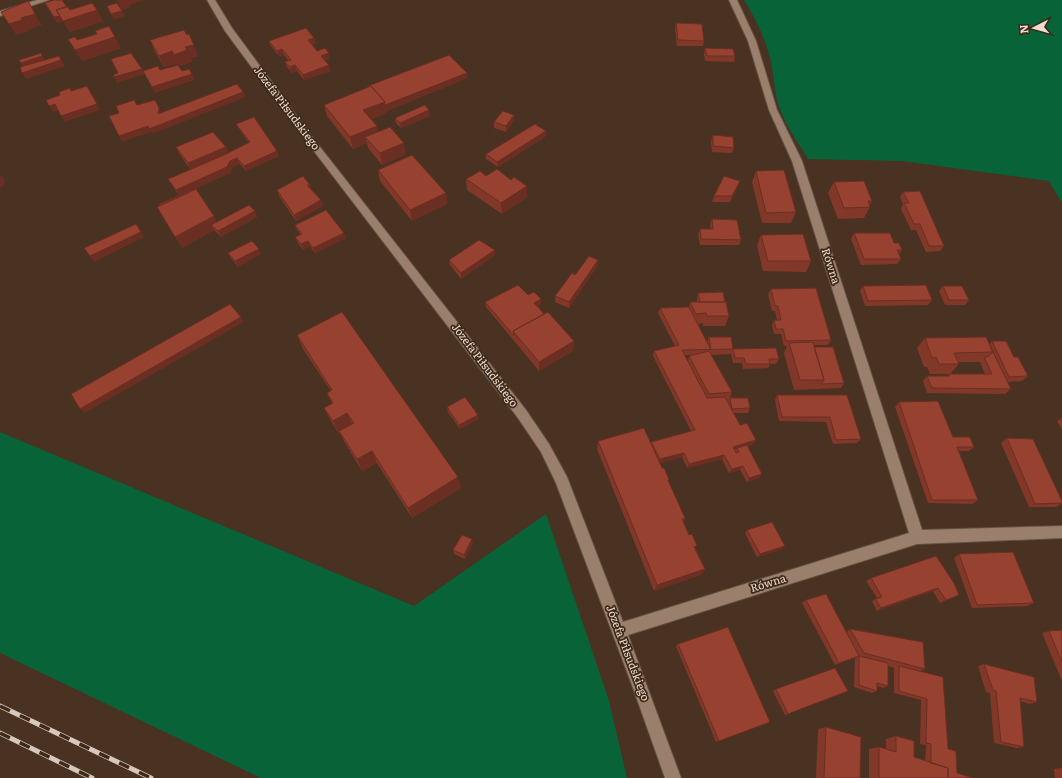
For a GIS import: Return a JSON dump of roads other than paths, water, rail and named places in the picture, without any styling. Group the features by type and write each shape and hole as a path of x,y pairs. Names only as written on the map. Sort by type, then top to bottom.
{"street":[{"path":"0,14 45,0"},
{"name":"Józefa Piłsudskiego","path":"211,0 228,29 310,140 513,402 545,448 562,481 673,778"},
{"name":"Równa","path":"733,0 752,41 773,110 797,161 917,537"},
{"name":"Równa","path":"619,631 652,619 917,537 1062,532"}],"railway":[{"path":"0,706 151,778"},
{"path":"0,733 92,778"}]}
